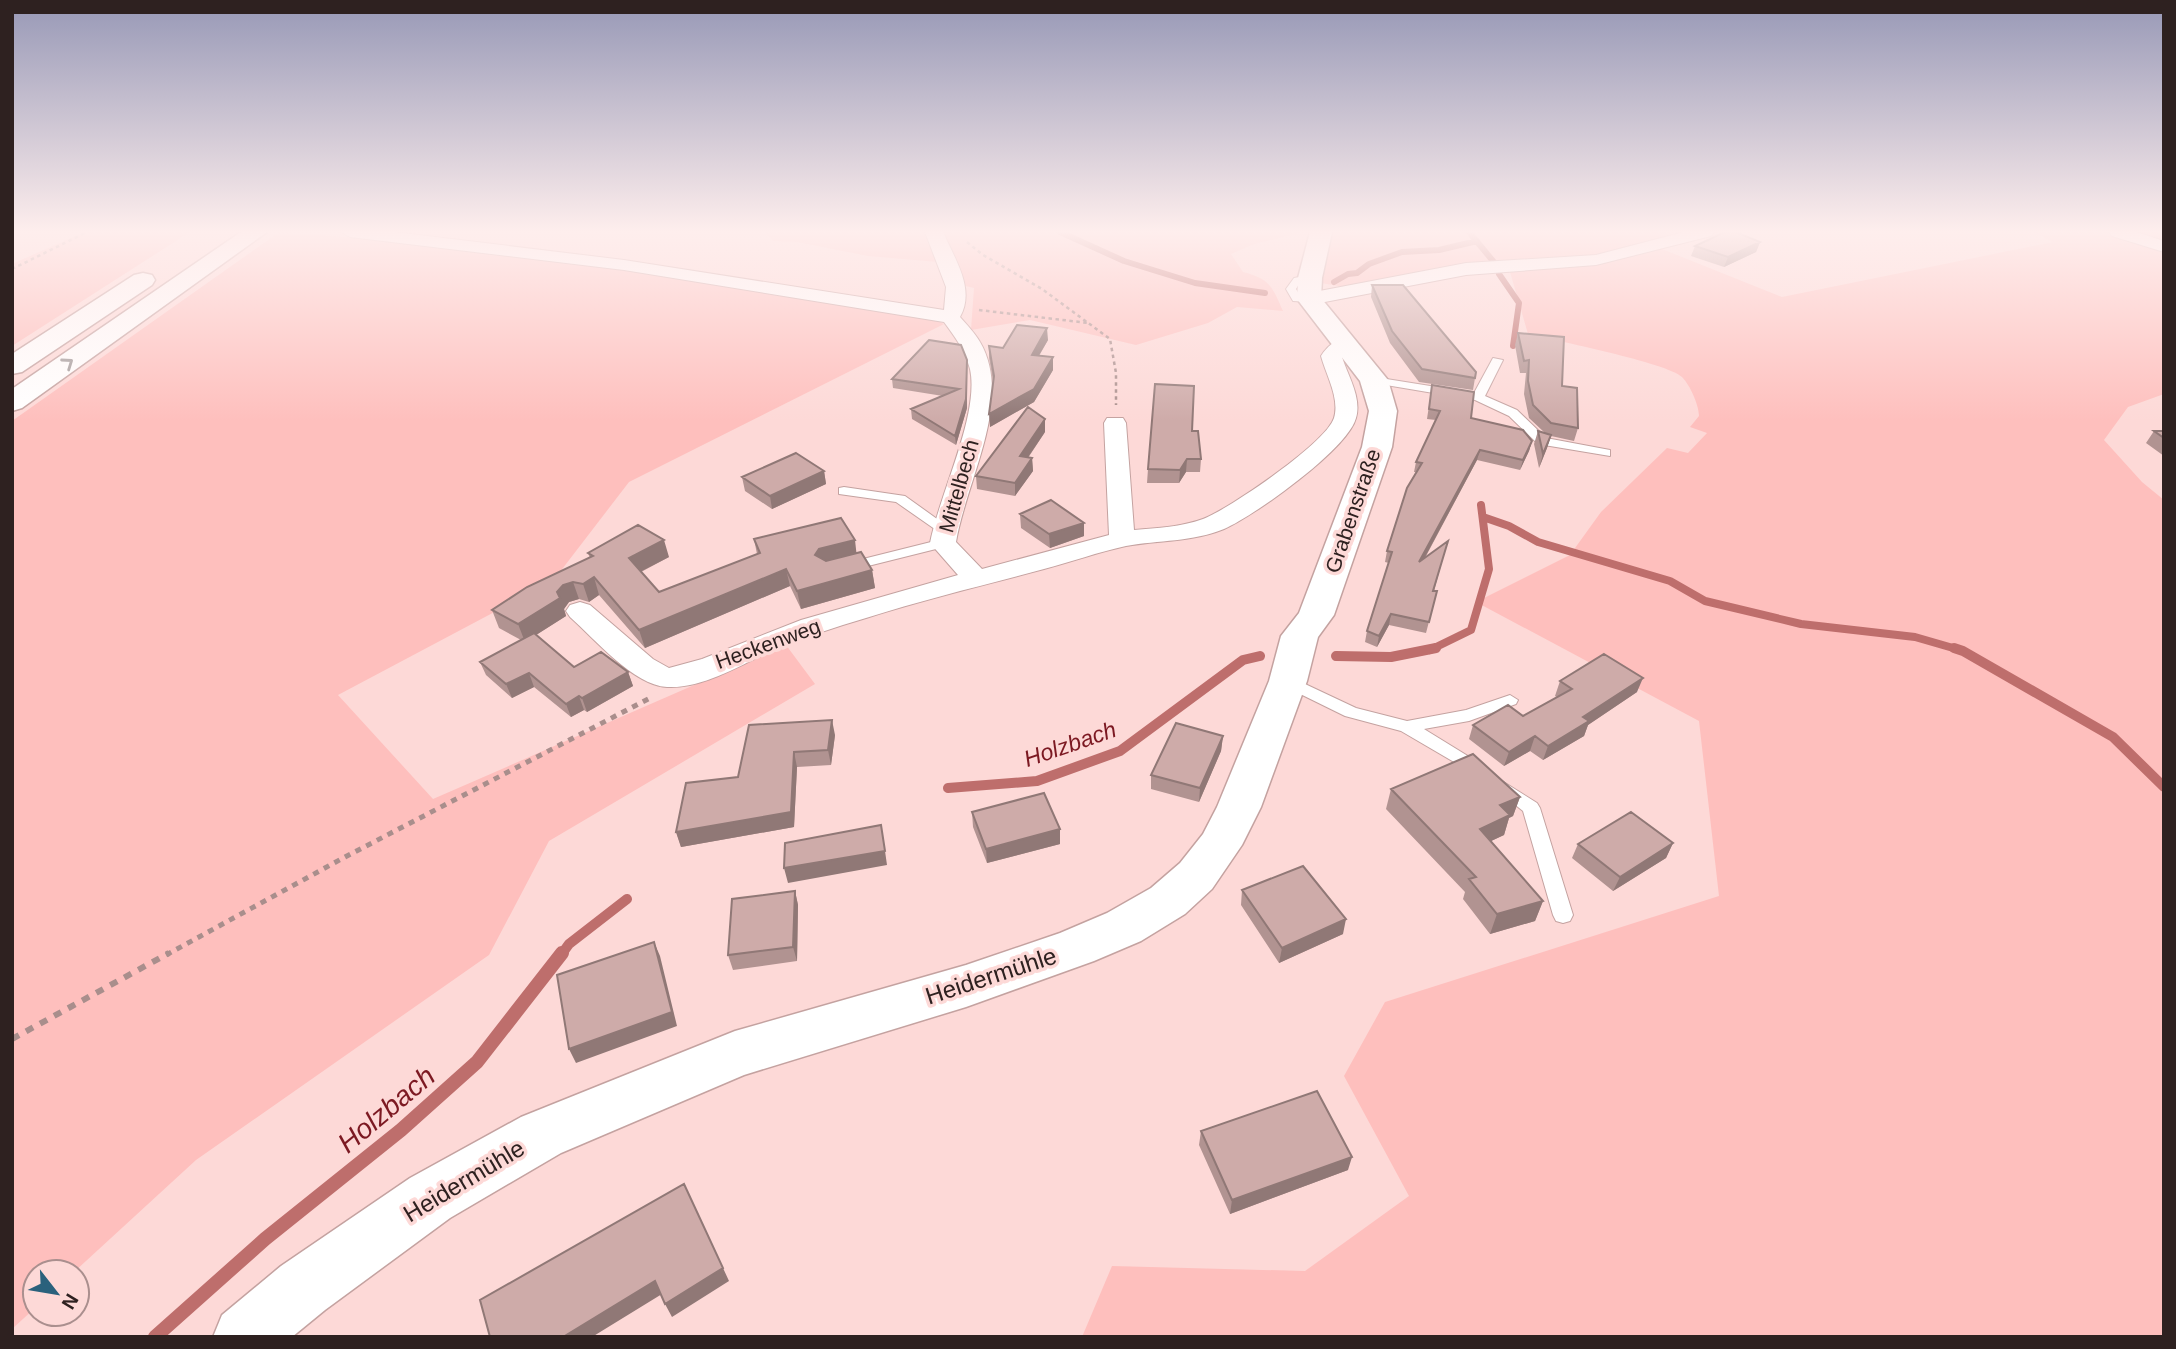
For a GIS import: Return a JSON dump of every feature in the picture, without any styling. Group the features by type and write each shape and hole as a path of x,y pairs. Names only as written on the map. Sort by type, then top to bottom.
{"main road":[{"path":"12,366 119,295"},
{"path":"12,402 166,295"},
{"name":"Grabenstraße","path":"1288,681 1300,636 1317,615 1377,447 1383,411 1374,380 1345,344 1313,295"},
{"name":"Heidermühle","path":"244,1337 303,1288 430,1198 541,1135 735,1054 966,986 1077,947 1124,927 1168,901 1196,876 1220,845 1239,807 1288,681"}],"street":[{"path":"818,295 954,316 953,295"},
{"name":"Mittelbech","path":"954,316 976,351 984,386 972,448 944,536 975,578"},
{"path":"975,578 1048,562 1122,539 1197,529 1248,507 1322,447 1342,425 1346,407 1331,356 1345,344"},
{"path":"1115,423 1122,539"},
{"name":"Heckenweg","path":"678,678 790,633 975,578"},
{"path":"580,611 657,676 678,678"}],"lane":[{"path":"1478,397 1497,360"},
{"path":"1374,380 1478,397 1513,412 1542,441 1606,453"},
{"path":"844,491 900,499 944,536"},
{"path":"828,572 944,536"},
{"path":"1288,681 1351,712 1407,727 1475,768 1531,807 1563,915"},
{"path":"1407,727 1469,715 1510,700"}],"path":[{"path":"1050,295 1110,339 1116,373 1115,423"},
{"path":"954,316 1010,312 1090,324"},
{"path":"12,1039 345,857 646,702 678,678"}],"shaded area":[{"path":"12,295 92,295 12,346"},
{"path":"190,295 787,295 931,318 944,324 629,482 553,581 338,695 433,799 786,645 815,684 549,841 489,955 196,1160 89,1258 21,1258 21,1321 12,1329 12,421"},
{"path":"974,295 1276,295 1283,311 1237,307 1208,323 1136,345 1030,320 971,330"},
{"path":"1517,295 2164,295 2164,394 2128,407 2104,440 2142,482 2164,500 2164,1337 1082,1337 1112,1266 1305,1271 1409,1196 1344,1076 1385,1002 1719,896 1699,721 1476,602 1570,555 1601,512 1667,448 1688,453 1707,433 1690,427 1699,416 1696,401 1682,377 1672,371 1609,352 1528,334"}],"building":[{"path":"1376,295 1411,295 1476,372 1475,378 1422,369 1392,331"},
{"path":"1017,325 1047,328 1032,355 1053,357 1034,389 989,414 994,376 989,346 1003,348"},
{"path":"1518,333 1564,337 1562,386 1577,388 1578,428 1551,423 1533,405 1528,381 1529,360 1524,361"},
{"path":"929,340 961,345 967,360 966,399 955,436 911,409 959,389 892,379"},
{"path":"1155,384 1194,386 1192,431 1198,431 1201,459 1187,459 1180,470 1148,469"},
{"path":"1432,385 1474,392 1471,418 1523,430 1532,441 1523,460 1480,450 1419,562 1448,541 1433,591 1437,591 1429,622 1391,614 1379,636 1367,631 1392,552 1387,551 1407,488 1422,463 1416,462 1440,411 1429,409"},
{"path":"1028,407 1045,419 1020,456 1032,458 1015,483 976,476"},
{"path":"1538,431 1551,435 1543,454"},
{"path":"2154,431 2164,431 2164,438"},
{"path":"796,453 824,471 770,496 742,477"},
{"path":"1051,500 1084,523 1049,534 1020,514"},
{"path":"841,518 855,540 819,549 815,555 826,561 861,552 872,570 797,591 786,569 639,630 594,577 583,584 573,582 563,585 557,592 560,598 518,624 492,610 527,587 593,556 588,553 638,525 664,540 629,558 659,592 760,553 754,539"},
{"path":"534,633 574,667 601,652 628,672 566,704 529,673 506,684 480,662"},
{"path":"1604,654 1643,678 1583,717 1589,721 1548,746 1535,736 1509,752 1473,725 1508,705 1523,716 1572,689 1560,681"},
{"path":"832,720 828,750 794,752 791,812 676,832 686,783 738,777 749,725"},
{"path":"1176,723 1223,736 1200,788 1151,775"},
{"path":"1473,754 1520,797 1500,805 1510,815 1480,829 1543,901 1497,914 1469,879 1476,877 1391,789"},
{"path":"1044,793 1060,829 986,849 972,812"},
{"path":"1631,812 1673,843 1620,877 1578,844"},
{"path":"881,825 885,851 784,868 785,843"},
{"path":"1303,866 1346,919 1282,948 1242,890"},
{"path":"795,891 793,947 728,955 732,899"},
{"path":"654,942 672,1012 569,1049 557,975"},
{"path":"1317,1091 1352,1157 1232,1200 1201,1131"},
{"path":"684,1184 723,1268 665,1304 655,1281 563,1337 490,1337 480,1300"}],"waterway":[{"name":"Holzbach","path":"1513,295 1519,303 1513,346"},
{"name":"Holzbach","path":"1433,649 1471,630 1489,569 1481,505"},
{"path":"1483,517 1509,526 1538,542 1670,581 1705,601 1801,624 1915,637 1960,650"},
{"path":"1954,648 1960,650"},
{"name":"Holzbach","path":"1336,656 1391,657 1433,649"},
{"path":"1960,650 2113,737 2164,787"},
{"name":"Holzbach","path":"948,788 1037,781 1120,751 1243,660 1260,656"},
{"name":"Holzbach","path":"561,955 569,944 627,899"},
{"name":"Holzbach","path":"155,1337 265,1239 401,1130 477,1062 562,953"}]}
